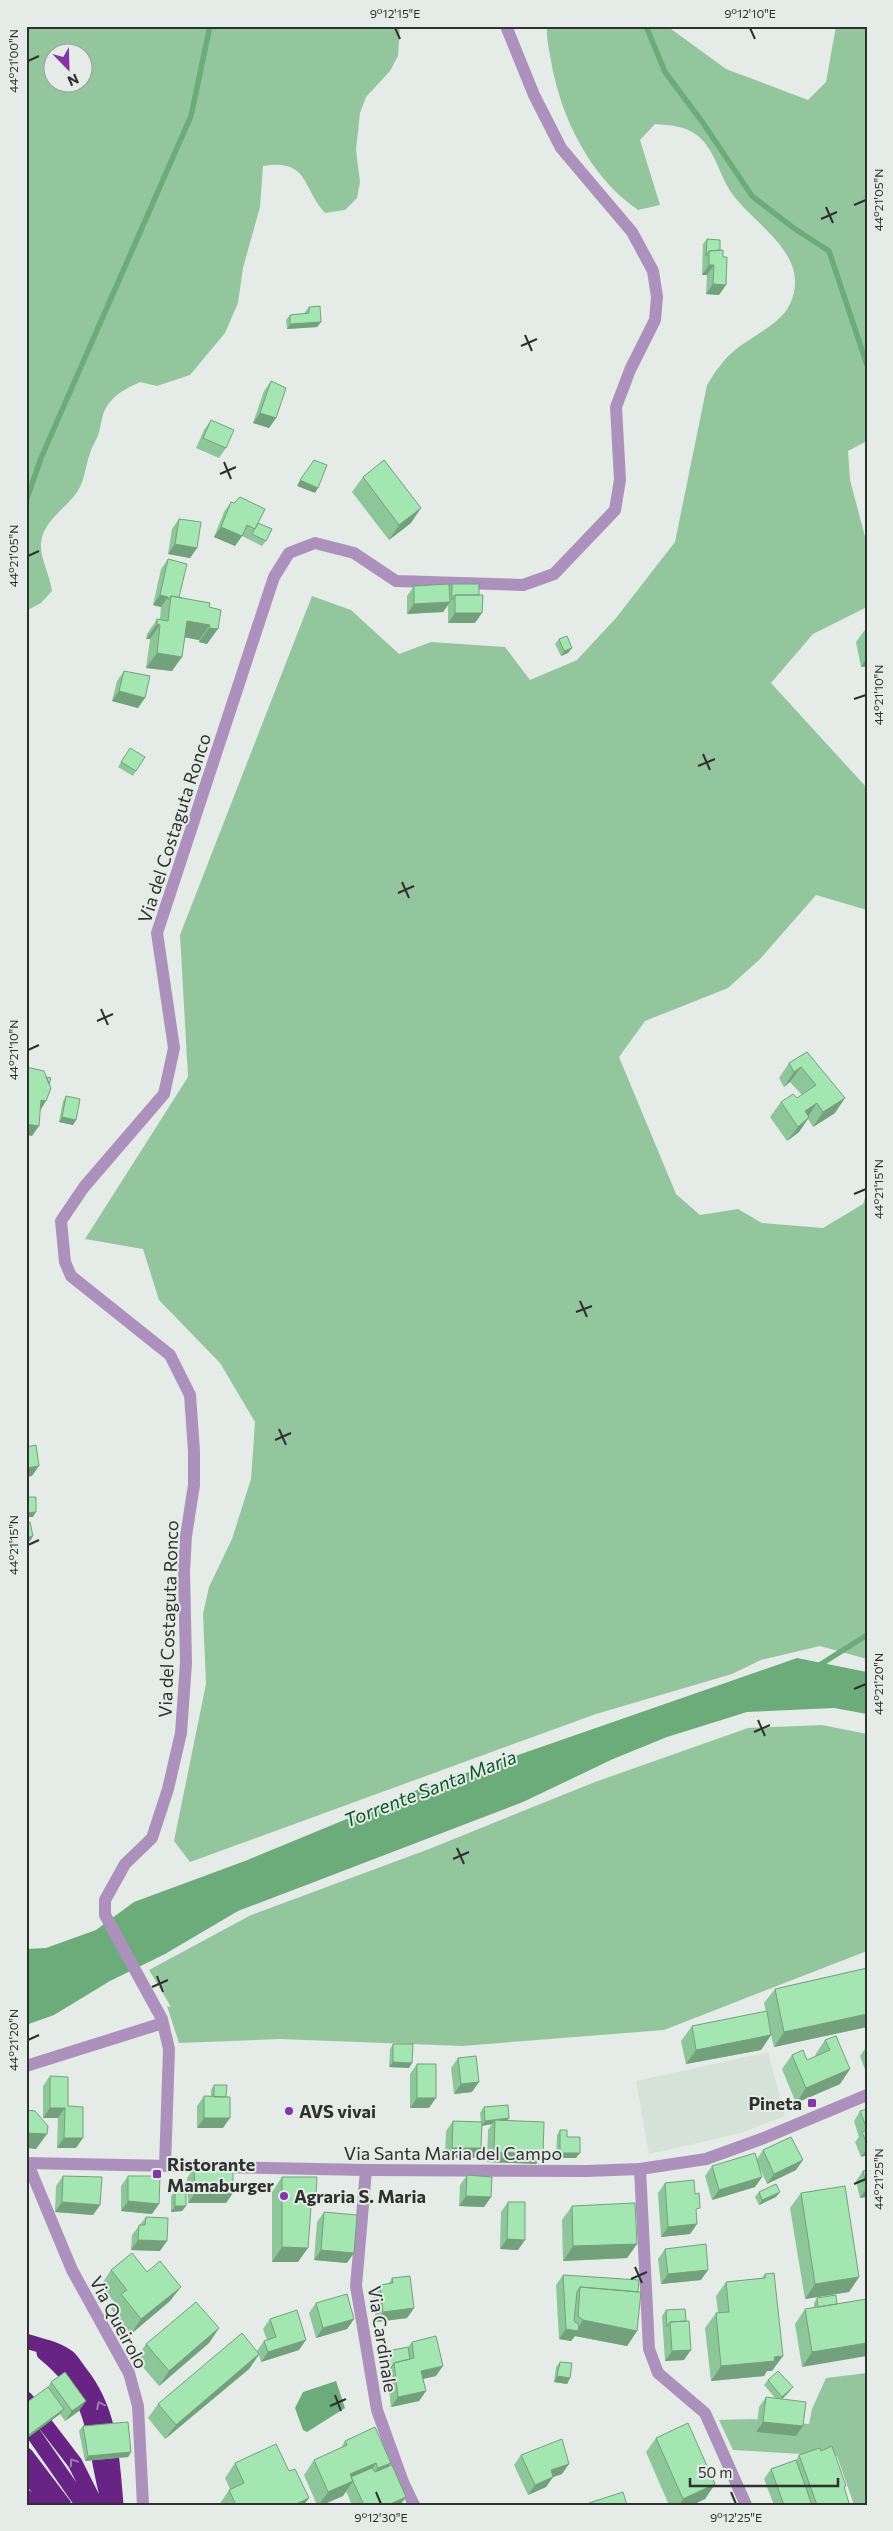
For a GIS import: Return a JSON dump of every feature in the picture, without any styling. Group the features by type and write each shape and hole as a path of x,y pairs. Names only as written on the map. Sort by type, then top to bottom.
{"highway":[{"path":"30,2342 60,2366 81,2394 97,2445 102,2478 109,2505"},
{"path":"30,2342 46,2346 69,2358 89,2384 103,2410 111,2443 116,2505"},
{"path":"26,2399 75,2463 96,2505"},
{"path":"26,2423 83,2505"},
{"path":"26,2455 64,2505"},
{"path":"26,2475 55,2505"},
{"path":"26,2497 36,2505"}],"street":[{"name":"Via del Costaguta Ronco","path":"163,2023 105,1915 106,1900 125,1864 152,1838 168,1789 181,1733 186,1663 184,1563 194,1485 194,1451 190,1395 170,1356 71,1276 65,1262 61,1221 84,1187 164,1094 174,1048 157,933 274,577 289,553 315,543 354,553 396,582 523,585 554,574 615,510 620,480 616,407 630,370 655,320 657,297 653,271 632,232 561,148 534,95 506,26"},
{"path":"26,2066 163,2023 169,2049 166,2166"},
{"name":"Via Santa Maria del Campo","path":"27,2164 366,2170 586,2171 640,2169 706,2159 764,2138 867,2095"},
{"name":"Via Queirolo","path":"27,2164 72,2270 129,2373 138,2406 143,2505"},
{"path":"640,2169 649,2349 658,2373 706,2413 746,2505"},
{"name":"Via Cardinale","path":"366,2170 356,2286 376,2410 402,2482 414,2505"}],"shaded area":[{"path":"26,26 400,26 398,56 390,71 366,97 360,113 356,150 360,182 357,198 345,210 325,213 303,177 297,171 289,166 263,166 260,207 243,268 238,303 225,333 190,375 157,386 140,382 121,392 108,404 80,487 52,520 43,535 41,549 52,591 41,603 26,611"},
{"path":"547,26 667,26 726,69 808,100 826,82 836,26 867,26 867,441 848,451 850,480 867,544 867,607 813,634 771,683 867,788 867,910 816,895 760,959 728,988 645,1021 619,1057 676,1194 700,1215 738,1209 762,1223 823,1228 863,1204 867,1193 867,1659 820,1646 761,1660 732,1674 596,1714 190,1862 174,1841 206,1684 203,1614 209,1587 232,1539 251,1479 255,1422 220,1363 159,1300 143,1249 85,1239 188,1077 180,935 312,596 351,610 399,654 431,642 505,647 530,680 577,660 616,618 675,542 707,385 719,366 731,354 780,318 790,304 795,287 794,271 788,257 779,244 733,195 704,142 688,130 655,124 640,140 660,205 638,210 606,181 580,144 562,104 551,61"},
{"path":"822,1725 867,1734 867,1951 664,2030 462,2046 280,2039 179,2043 167,2006 171,2007 149,1970 251,1915 429,1849 595,1782 748,1728"},
{"path":"768,2052 785,2116 741,2133 649,2154 636,2081"},
{"path":"867,2373 867,2505 854,2505 837,2456 733,2450 719,2420 751,2419 809,2424 812,2409 826,2378"}],"water":[{"name":"Torrente Santa Maria","path":"797,1658 867,1672 867,1714 834,1708 747,1712 667,1737 613,1759 523,1802 238,1911 165,1954 110,1981 54,2015 26,2025 26,1949 46,1948 96,1930 134,1902 245,1861 417,1790"},
{"path":"336,2381 345,2408 307,2432 303,2430 295,2408 303,2392"}],"building":[{"path":"707,239 720,240 720,250 709,251 706,256"},
{"path":"723,250 723,257 727,257 726,285 713,284 714,265 709,265 709,251"},
{"path":"320,306 321,322 290,324 290,315 309,313 309,307"},
{"path":"271,381 286,388 276,418 260,413"},
{"path":"211,420 234,430 226,448 203,438"},
{"path":"314,460 327,465 318,488 300,480"},
{"path":"384,460 421,508 399,525 363,477"},
{"path":"240,497 265,509 255,529 247,525 242,536 221,527 231,502 234,503"},
{"path":"179,519 201,522 197,548 175,544"},
{"path":"258,523 272,529 266,541 252,534"},
{"path":"168,559 187,564 179,597 182,598 171,596 168,600 168,597 160,595"},
{"path":"449,584 450,602 414,604 414,586"},
{"path":"452,584 479,584 479,595 455,595 452,600"},
{"path":"455,595 483,595 482,613 455,613"},
{"path":"171,596 210,603 209,607 221,610 218,629 209,628 210,625 187,621 182,657 157,653 160,625 157,624 157,619 168,621"},
{"path":"567,636 572,648 564,651 559,639"},
{"path":"124,671 150,676 145,698 119,691"},
{"path":"130,748 145,757 136,771 121,762"},
{"path":"807,1052 845,1098 823,1112 817,1103 805,1111 809,1117 798,1127 781,1102 793,1094 797,1098 816,1085 801,1067 794,1072 789,1063"},
{"path":"26,1067 44,1071 51,1088 46,1101 41,1100 39,1126 26,1124"},
{"path":"46,1077 51,1078 49,1084"},
{"path":"66,1096 80,1099 76,1120 62,1117"},
{"path":"36,1445 39,1466 26,1468 26,1447"},
{"path":"26,1497 36,1497 36,1512 26,1513"},
{"path":"30,1522 33,1536 26,1538 26,1523"},
{"path":"867,1968 867,2014 784,2032 775,1989"},
{"path":"767,2011 771,2035 696,2050 692,2026"},
{"path":"836,2036 850,2069 806,2088 792,2055 803,2050 807,2060 830,2050 825,2040"},
{"path":"393,2044 413,2044 412,2063 393,2062"},
{"path":"476,2056 479,2082 461,2084 458,2058"},
{"path":"417,2064 436,2064 436,2098 417,2098"},
{"path":"50,2076 68,2077 68,2106 83,2107 83,2138 64,2138 65,2108 50,2108"},
{"path":"214,2085 227,2085 226,2097 214,2097"},
{"path":"204,2096 230,2097 230,2118 204,2118"},
{"path":"508,2105 509,2118 485,2121 484,2107"},
{"path":"867,2109 867,2129 860,2111"},
{"path":"26,2110 35,2111 48,2126 47,2134 26,2133"},
{"path":"495,2120 544,2122 543,2154 494,2152"},
{"path":"453,2121 482,2122 481,2148 452,2148"},
{"path":"560,2130 567,2130 567,2137 580,2137 580,2153 560,2153"},
{"path":"867,2130 867,2144 862,2132"},
{"path":"791,2137 803,2160 774,2174 763,2150"},
{"path":"755,2153 762,2177 719,2190 712,2166"},
{"path":"194,2168 233,2169 233,2193 195,2193"},
{"path":"867,2170 867,2188 863,2171"},
{"path":"467,2175 492,2177 491,2197 466,2196"},
{"path":"63,2176 102,2177 100,2205 62,2202"},
{"path":"128,2176 160,2176 159,2204 128,2201"},
{"path":"282,2177 317,2177 316,2193 312,2193 308,2248 282,2247"},
{"path":"694,2180 695,2194 699,2193 700,2208 696,2209 697,2224 668,2227 665,2183"},
{"path":"776,2184 780,2192 762,2200 759,2192"},
{"path":"845,2186 859,2277 815,2284 801,2193"},
{"path":"175,2191 186,2191 186,2206 175,2206"},
{"path":"508,2202 525,2202 525,2240 507,2239"},
{"path":"635,2203 637,2244 573,2246 572,2206"},
{"path":"324,2212 357,2215 354,2253 321,2250"},
{"path":"146,2217 168,2218 167,2241 138,2240 139,2225 145,2225"},
{"path":"706,2244 708,2270 668,2274 665,2249"},
{"path":"132,2253 147,2272 160,2261 181,2287 141,2319 121,2294 127,2290 111,2270"},
{"path":"774,2273 783,2356 774,2357 775,2361 721,2366 716,2313 729,2312 726,2282 765,2278 765,2274"},
{"path":"563,2275 639,2280 638,2292 580,2287 577,2292 574,2321 579,2325 578,2331 566,2329"},
{"path":"410,2276 414,2308 383,2312 380,2285 393,2283 392,2278"},
{"path":"580,2287 641,2292 637,2331 583,2320 578,2316"},
{"path":"347,2294 354,2319 323,2328 316,2303"},
{"path":"836,2295 837,2304 818,2307 817,2298"},
{"path":"867,2299 867,2343 812,2352 805,2309"},
{"path":"196,2302 219,2328 169,2371 146,2344"},
{"path":"685,2309 686,2321 670,2322 667,2327 666,2310"},
{"path":"297,2310 306,2340 268,2352 264,2341 276,2337 270,2319"},
{"path":"689,2321 691,2350 672,2351 670,2322"},
{"path":"242,2333 259,2354 176,2425 158,2404"},
{"path":"436,2336 443,2366 421,2371 426,2391 398,2397 394,2363 414,2358 412,2342"},
{"path":"408,2347 410,2359 394,2363 391,2368 388,2351"},
{"path":"560,2362 572,2363 570,2378 557,2376"},
{"path":"778,2371 793,2387 782,2397 768,2380"},
{"path":"65,2372 86,2401 72,2411 51,2382"},
{"path":"48,2387 64,2409 26,2437 26,2403"},
{"path":"766,2397 806,2402 803,2426 763,2422"},
{"path":"128,2422 131,2452 88,2456 83,2426"},
{"path":"688,2423 715,2484 683,2499 656,2438"},
{"path":"375,2427 391,2463 378,2468 376,2463 350,2474 353,2481 328,2492 314,2460 347,2445 345,2441"},
{"path":"562,2439 569,2464 551,2470 553,2477 535,2485 521,2455"},
{"path":"276,2444 289,2471 295,2469 309,2498 294,2505 236,2505 229,2490 244,2483 235,2463"},
{"path":"832,2446 846,2486 844,2487 849,2503 843,2505 817,2505 799,2455 820,2448 821,2451"},
{"path":"796,2460 812,2505 784,2505 771,2469"},
{"path":"392,2465 406,2497 388,2505 364,2505 351,2477 372,2468 375,2472"},
{"path":"623,2492 627,2505 589,2505 589,2503"}],"waterway":[{"path":"26,501 41,458 191,116 210,26"},
{"path":"646,26 665,72 703,123 752,196 795,229 829,251 867,365"},
{"path":"818,1666 867,1635"}],"place":[{"name":"Pineta","path":"812,2103"},
{"name":"AVS vivai","path":"289,2111"},
{"name":"Ristorante Mamaburger","path":"157,2174"},
{"name":"Agraria S. Maria","path":"284,2196"}]}
